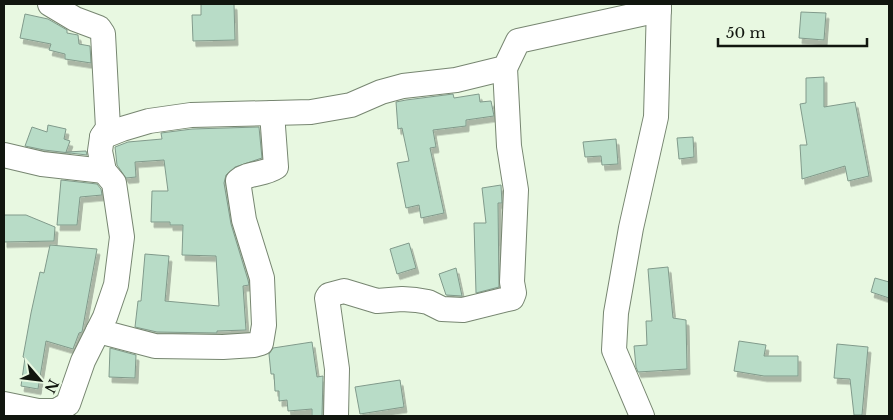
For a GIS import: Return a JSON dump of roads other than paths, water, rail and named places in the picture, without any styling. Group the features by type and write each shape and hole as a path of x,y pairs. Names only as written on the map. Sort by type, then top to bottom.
{"street":[{"path":"4,404 38,411 56,411 68,404 82,361 105,317 116,285 122,237 114,183 104,171 100,151 102,137 108,128 104,34 99,28 75,19 50,4"},
{"path":"336,416 337,369 330,326 329,295 344,292 376,301 416,300 428,302 442,309 463,310 512,298 514,293 512,282 516,190 509,146 505,68 518,40 659,7 656,117 628,247 616,314 614,350 642,416"},
{"path":"102,137 149,121 191,115 311,112 351,105 381,92 403,86 456,80 505,68"},
{"path":"98,331 155,346 223,347 261,343 264,325 262,278 244,220 238,181 244,176 276,167 272,113"},
{"path":"4,155 42,164 104,171"}]}
